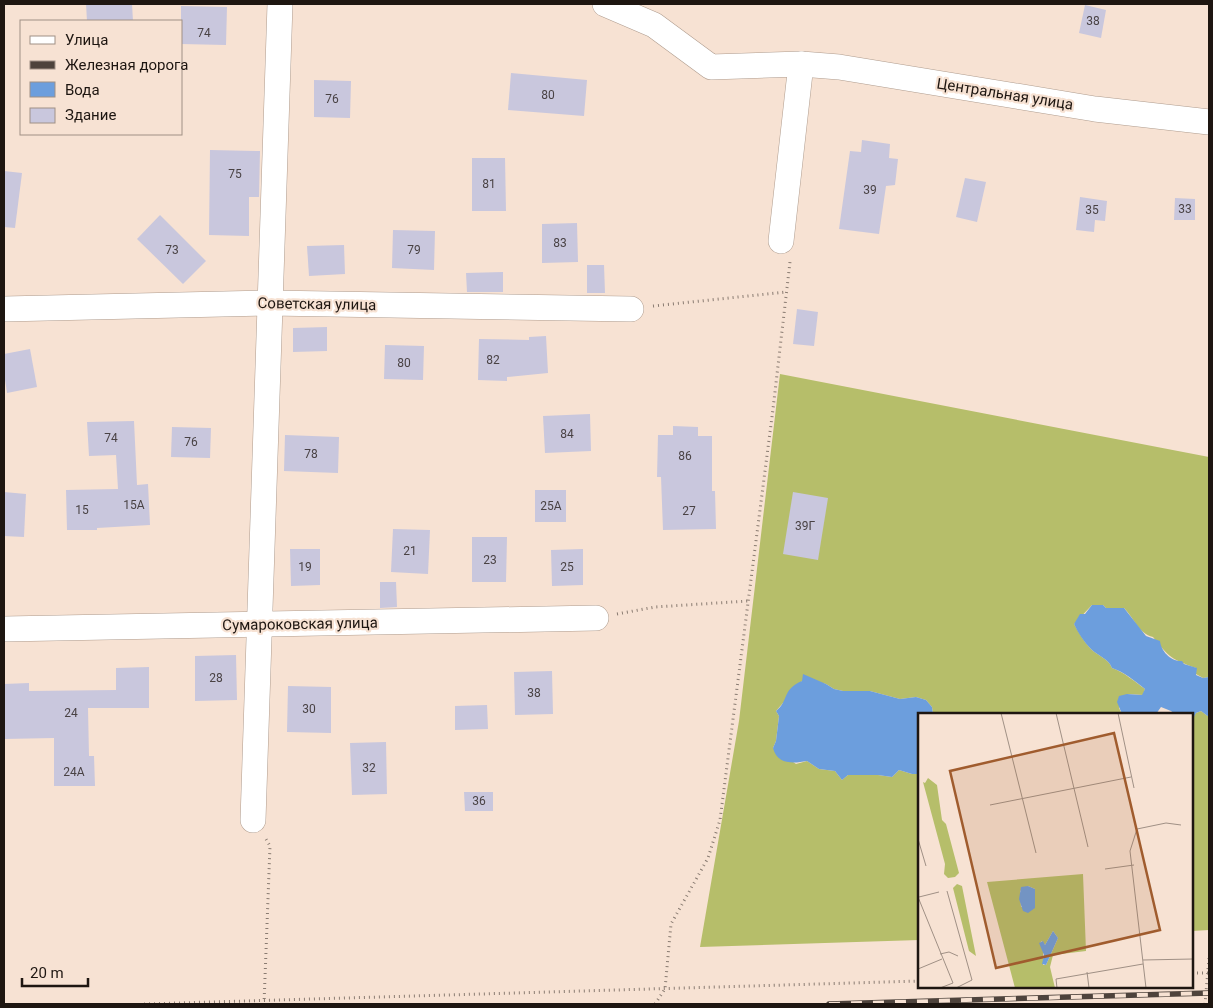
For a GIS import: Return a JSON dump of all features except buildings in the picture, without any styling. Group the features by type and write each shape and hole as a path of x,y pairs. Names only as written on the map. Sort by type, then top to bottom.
{"street":[{"path":"253,820 280,4"},
{"name":"Центральная улица","path":"605,4 654,25 710,67 801,64 839,66 1095,109 1209,122"},
{"path":"786,247 801,64"},
{"name":"Советская улица","path":"4,309 270,303 631,309"},
{"name":"Сумароковская улица","path":"4,630 596,618"}],"path":[{"path":"655,1004 665,989 671,924 708,858 720,820 786,292 786,247"},
{"path":"631,309 786,292"},
{"path":"596,618 655,607 748,601"},
{"path":"253,820 270,846 264,1003"},
{"path":"1205,1004 1209,958"},
{"path":"1193,973 1209,973"},
{"path":"144,1004 264,1003 918,981"}],"green space":[{"path":"780,374 1209,457 1209,677 1203,678 1196,674 1196,668 1172,657 1153,637 1140,629 1124,608 1106,608 1103,605 1092,605 1074,624 1082,637 1091,649 1105,659 1112,668 1145,689 1143,695 1128,694 1119,708 1122,713 933,713 932,707 926,700 916,697 900,699 870,691 843,691 815,681 802,681 776,711 779,716 776,741 773,748 796,764 807,761 819,769 835,771 842,780 848,775 892,777 899,770 918,774 918,940 700,947 739,721"},
{"path":"1201,711 1209,717 1209,930 1193,931 1193,716"}],"water":[{"path":"1092,605 1103,605 1106,608 1124,608 1146,636 1160,641 1164,652 1170,658 1197,668 1196,675 1203,678 1209,677 1209,717 1201,711 1196,713 1194,717 1193,713 1174,713 1161,707 1157,713 1122,713 1117,702 1119,696 1127,694 1142,695 1145,689 1125,674 1112,668 1105,659 1086,643 1074,624 1080,614 1085,614"},
{"path":"803,674 834,689 843,691 870,691 900,699 916,697 926,700 932,707 933,713 918,713 918,774 899,770 892,777 848,775 842,780 835,771 819,769 807,761 786,762 778,757 773,748 776,741 779,716 776,711 783,703 788,691 802,681"}],"railway":[{"path":"829,1004 1209,993"}]}
